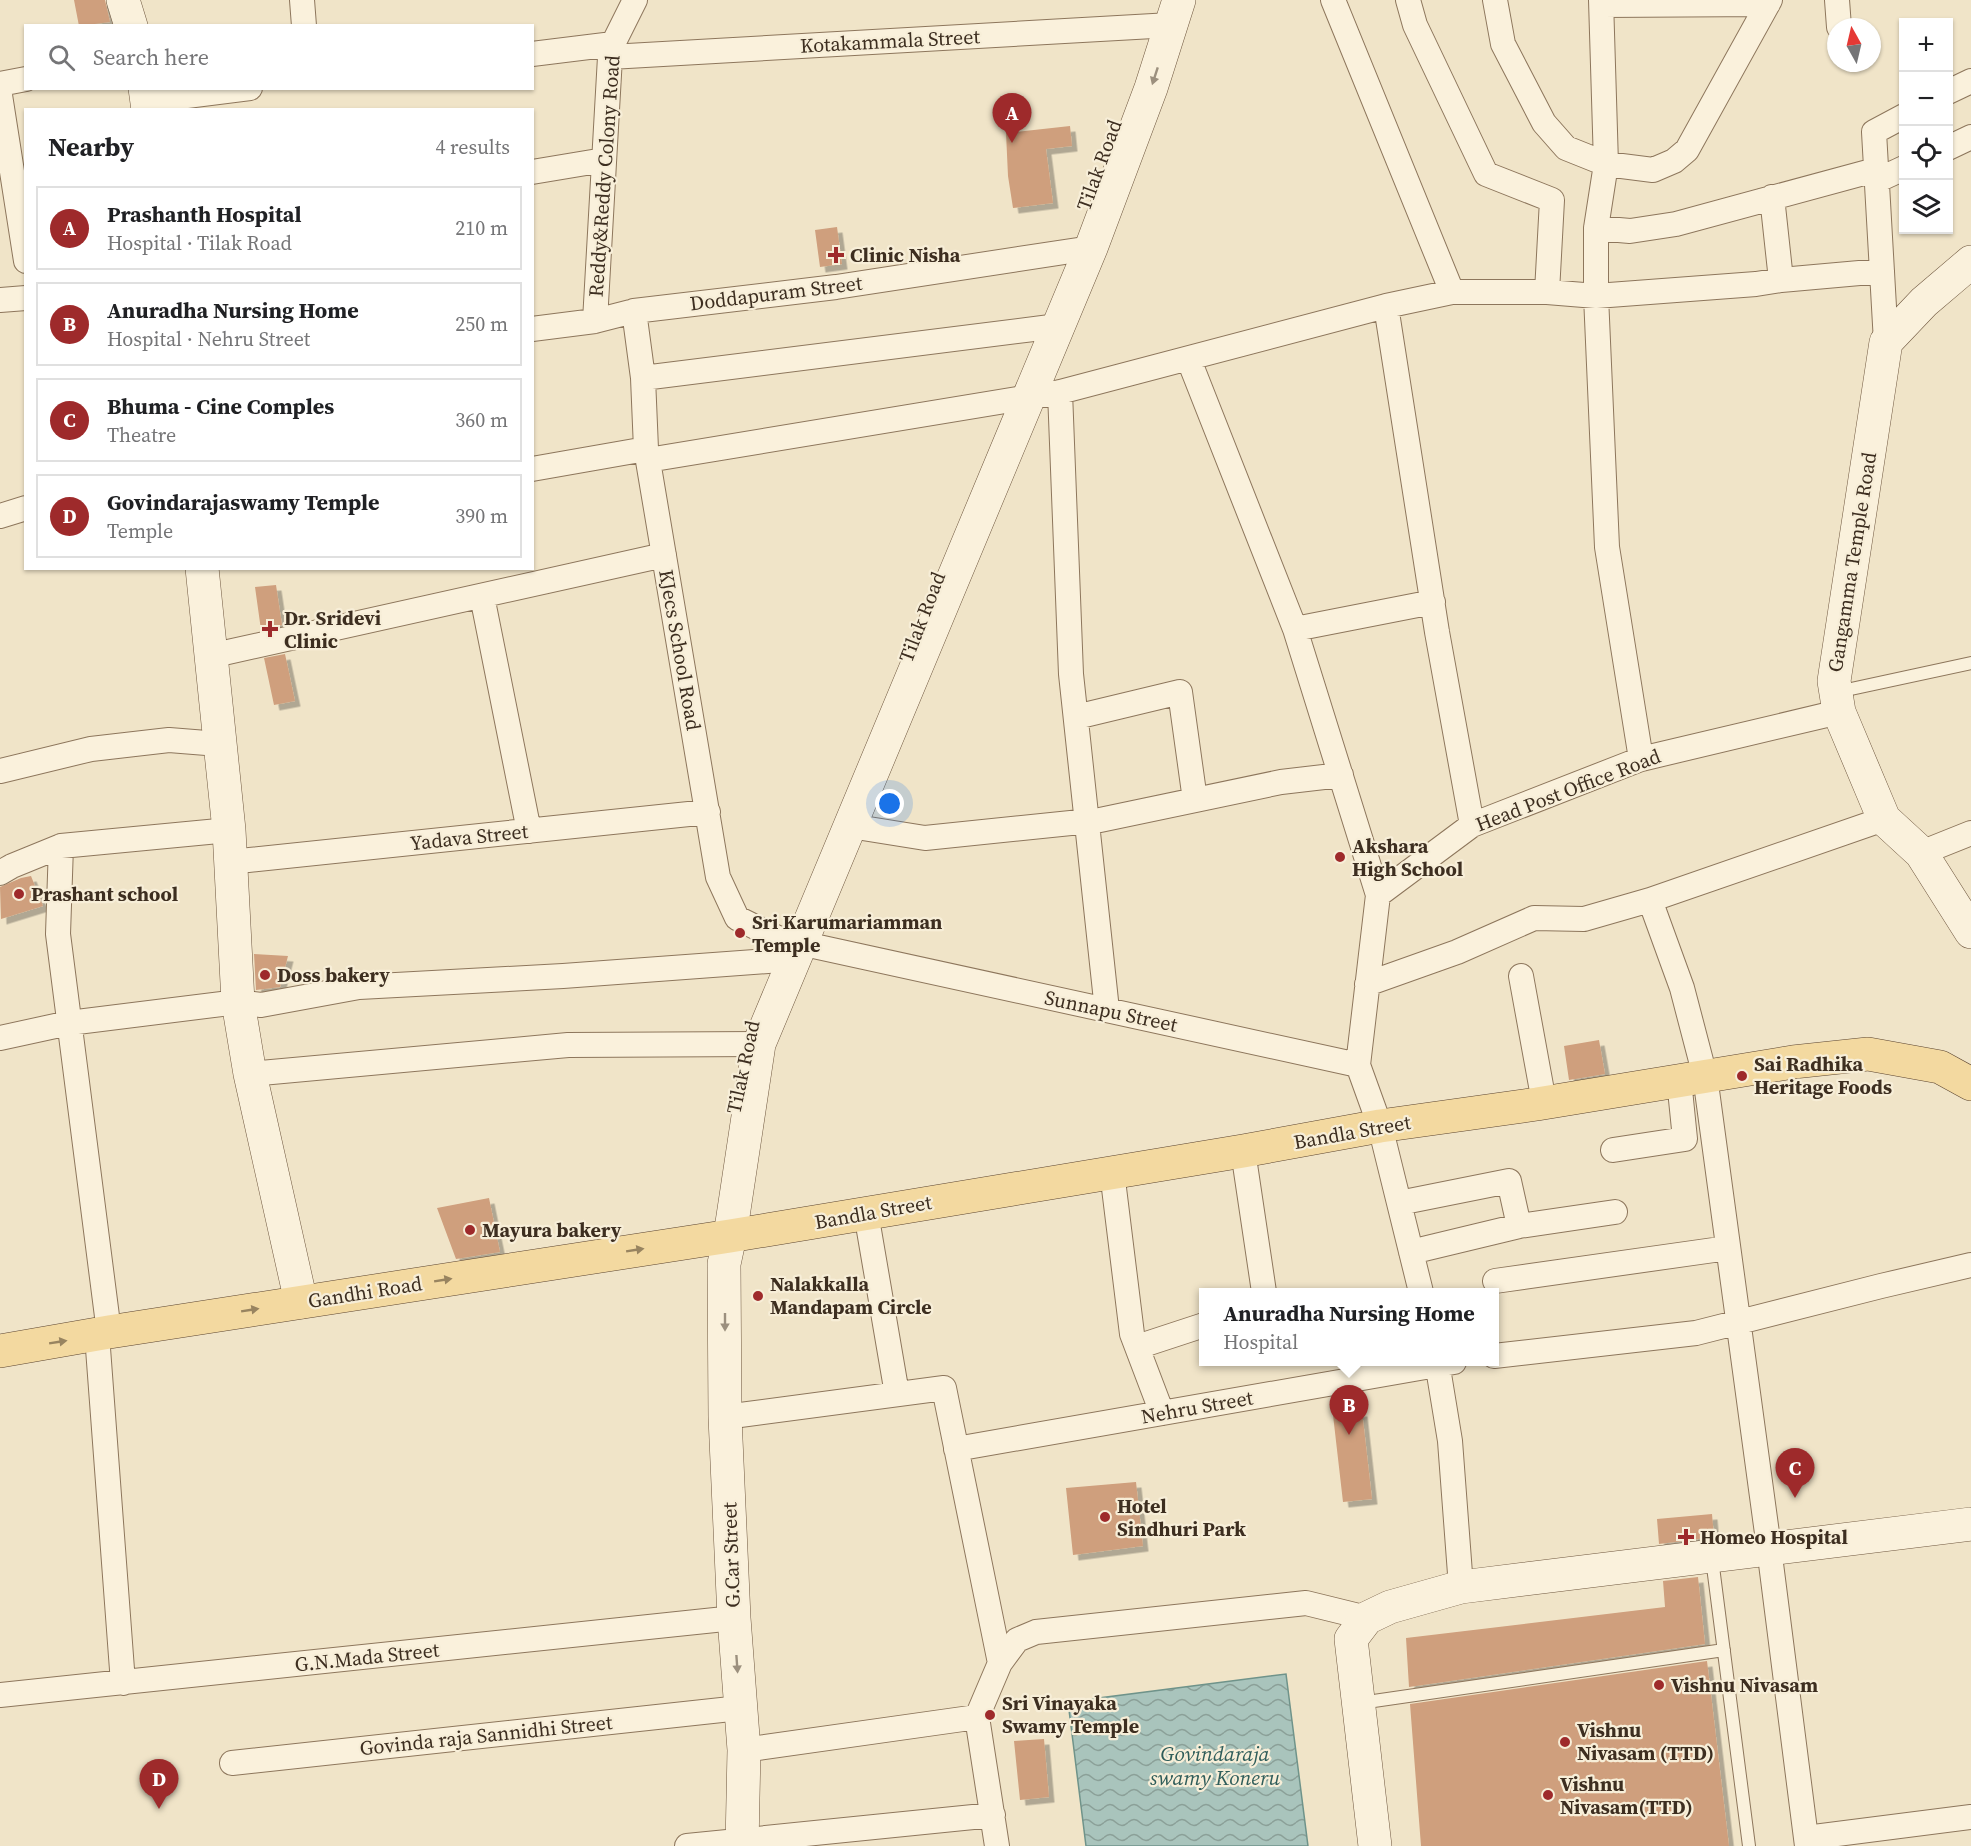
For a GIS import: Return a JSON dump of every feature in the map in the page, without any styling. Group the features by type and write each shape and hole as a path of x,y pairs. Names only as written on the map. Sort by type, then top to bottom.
{"main road":[{"name":"Bandla Street","path":"722,1246 866,1213 1244,1151 1380,1126 1793,1062 1868,1054 1940,1067 1971,1084"},
{"name":"Gandhi Road","path":"0,1351 301,1302 722,1246"}],"street":[{"path":"123,0 130,24"},
{"path":"302,0 304,24"},
{"name":"Reddy&Reddy Colony Road","path":"595,321 612,50 635,0"},
{"path":"1333,0 1452,291"},
{"path":"1408,0 1415,25 1486,174 1552,200 1547,292"},
{"path":"1495,0 1503,44 1544,123 1566,148 1606,164 1653,170 1674,161 1687,150 1769,2 1601,2 1606,164 1596,228 1596,296 1607,548 1641,759"},
{"path":"1837,0 1838,18"},
{"name":"Kotakammala Street","path":"534,54 1164,13"},
{"name":"Tilak Road","path":"722,1246 752,1044 788,950 874,744 946,552 1016,401 1079,250 1151,88 1164,13"},
{"path":"0,84 24,79"},
{"path":"1953,90 1971,81"},
{"path":"147,100 233,90"},
{"path":"0,95 8,198 24,254"},
{"path":"1886,342 1874,132 1899,119"},
{"path":"1953,145 1971,137"},
{"path":"534,172 604,160"},
{"path":"1596,228 1630,231 1676,224 1772,197 1899,169"},
{"path":"1772,197 1781,280"},
{"name":"Doddapuram Street","path":"534,329 595,321 634,311 836,287 1079,250"},
{"path":"1886,342 1924,302 1971,262"},
{"path":"534,469 1016,401 1188,360 1386,306 1452,291 1547,292 1596,296 1756,284 1882,271"},
{"path":"0,300 24,298"},
{"path":"1386,306 1433,602 1472,825"},
{"name":"KJecs School Road","path":"634,311 643,378 647,454 718,877 737,918 788,950"},
{"path":"643,378 1047,327"},
{"name":"Gangamma Temple Road","path":"1886,342 1834,681 1837,702 1884,819 1921,853 1971,932"},
{"path":"1188,360 1295,629 1378,895 1358,1065 1380,1126 1420,1288"},
{"path":"1060,392 1071,674 1107,1010"},
{"name":"Tilak Road","path":"788,950 850,826 971,538 1016,401"},
{"path":"0,516 24,509"},
{"path":"210,656 664,555"},
{"path":"202,570 229,846 238,1002 250,1074 301,1302"},
{"path":"482,596 529,831"},
{"path":"1295,629 1433,602"},
{"path":"1076,717 1180,692 1195,800"},
{"name":"Head Post Office Road","path":"1378,895 1472,825 1641,759 1837,702"},
{"path":"0,771 91,749 169,740 219,744"},
{"path":"850,826 926,838 1087,821 1281,782 1341,776"},
{"name":"Yadava Street","path":"0,873 61,846 229,846 529,831 708,812"},
{"path":"1367,984 1457,952 1534,918 1584,919 1650,900 1884,819"},
{"path":"1921,853 1971,833"},
{"path":"61,846 58,934 103,1333 123,1683"},
{"path":"1650,900 1682,988 1692,1078 1728,1248 1806,1842 1971,1817"},
{"path":"0,1038 69,1023 238,1002 261,1005 359,987 563,976 788,950"},
{"name":"Sunnapu Street","path":"788,950 1107,1010 1358,1065"},
{"path":"1521,976 1544,1102"},
{"path":"250,1074 568,1045 752,1044"},
{"path":"1613,1150 1685,1139 1692,1078"},
{"path":"1244,1151 1263,1288"},
{"path":"1112,1172 1132,1334 1162,1413"},
{"path":"1399,1203 1509,1181 1519,1226"},
{"path":"1411,1252 1519,1226 1615,1212"},
{"path":"866,1213 897,1394"},
{"name":"G.Car Street","path":"722,1246 725,1417 734,1618 744,1750 742,1844"},
{"path":"1495,1281 1728,1248"},
{"path":"1499,1355 1696,1333 1971,1265"},
{"path":"1137,1347 1199,1325"},
{"name":"Nehru Street","path":"956,1449 1421,1366"},
{"path":"1443,1366 1461,1587"},
{"path":"725,1417 944,1388 1000,1663"},
{"path":"1375,1846 1351,1639 1367,1618 1390,1607 1461,1587 1971,1524"},
{"path":"997,1846 977,1717 1000,1663 1017,1640 1036,1632 1306,1603 1367,1618"},
{"name":"G.N.Mada Street","path":"0,1695 734,1618"},
{"name":"Govinda raja Sannidhi Street","path":"232,1763 740,1708"},
{"path":"744,1750 977,1717"},
{"path":"687,1846 742,1844 993,1815"}],"lane":[{"path":"1837,702 1971,663"},
{"path":"1711,1556 1749,1846"},
{"path":"1359,1703 1724,1650"}],"water":[{"name":"Govindaraja swamy Koneru","path":"1286,1674 1308,1846 1086,1846 1068,1702"}],"building":[{"path":"74,0 105,0 110,22 79,24"},
{"path":"1070,126 1072,146 1046,149 1053,203 1013,208 1008,176 1006,133"},
{"path":"837,227 842,264 820,267 815,230"},
{"path":"276,585 282,625 261,630 255,587"},
{"path":"285,654 295,701 274,705 264,658"},
{"name":"Prashant school","path":"31,876 43,906 1,919 0,887"},
{"name":"Doss bakery","path":"254,954 288,956 280,987 256,990"},
{"path":"1599,1040 1605,1074 1569,1080 1564,1046"},
{"name":"Mayura bakery","path":"489,1198 500,1252 456,1259 437,1208"},
{"path":"1362,1411 1372,1499 1343,1502 1333,1415"},
{"name":"Hotel Sindhuri Park","path":"1136,1482 1143,1546 1073,1555 1066,1488"},
{"path":"1712,1514 1714,1537 1659,1544 1657,1519"},
{"path":"1698,1577 1705,1644 1409,1687 1406,1638 1665,1607 1663,1581"},
{"name":"Vishnu Nivasam (TTD)","path":"1707,1661 1729,1846 1421,1846 1410,1704"},
{"path":"1044,1739 1049,1797 1020,1800 1014,1741"}],"place":[{"name":"Prashanth Hospital","path":"1012,143"},
{"name":"Clinic Nisha","path":"836,255"},
{"name":"Dr. Sridevi Clinic","path":"270,629"},
{"name":"Akshara High School","path":"1340,857"},
{"name":"Prashant school","path":"19,894"},
{"name":"Sri Karumariamman Temple","path":"740,933"},
{"name":"Doss bakery","path":"265,975"},
{"name":"Sai Radhika Heritage Foods","path":"1742,1076"},
{"name":"Mayura bakery","path":"470,1230"},
{"name":"Nalakkalla Mandapam Circle","path":"758,1296"},
{"name":"Anuradha Nursing Home","path":"1349,1435"},
{"name":"Bhuma - Cine Comples","path":"1795,1498"},
{"name":"Hotel Sindhuri Park","path":"1105,1517"},
{"name":"Homeo Hospital","path":"1686,1537"},
{"name":"Vishnu Nivasam","path":"1659,1685"},
{"name":"Sri Vinayaka Swamy Temple","path":"990,1715"},
{"name":"Vishnu Nivasam (TTD)","path":"1565,1742"},
{"name":"Vishnu Nivasam(TTD)","path":"1548,1795"},
{"name":"Govindarajaswamy Temple","path":"159,1809"}]}
